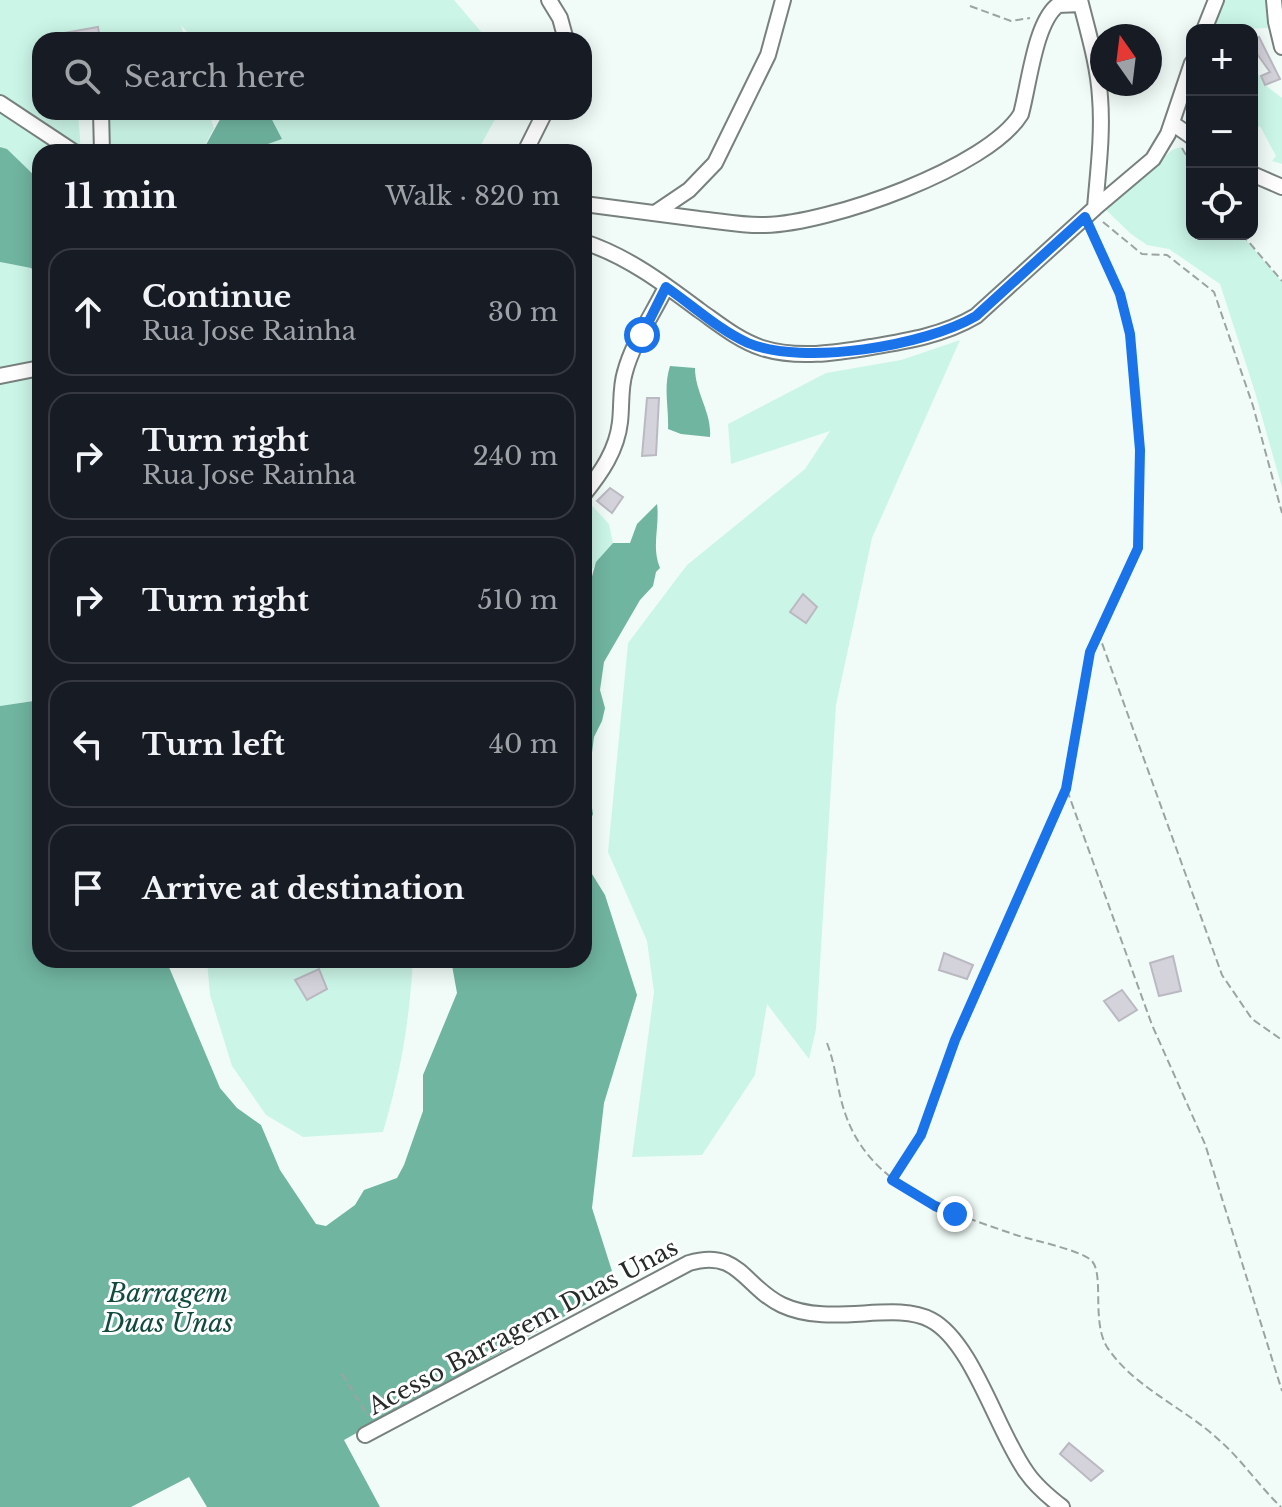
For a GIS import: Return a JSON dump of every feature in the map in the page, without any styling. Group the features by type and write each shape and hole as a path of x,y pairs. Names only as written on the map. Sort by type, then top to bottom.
{"street":[{"path":"549,0 560,18 564,32"},
{"path":"655,213 689,190 715,163 768,55 783,0"},
{"path":"1206,24 1216,0"},
{"path":"1274,0 1282,47"},
{"path":"592,205 763,225 787,224 908,188 980,151 1015,124 1021,114 1039,38 1048,14 1058,5 1081,2 1100,95 1099,160 1090,212"},
{"path":"592,245 618,255 731,333 764,349 812,354 860,349 934,334 959,326 989,304 1090,212 1143,170 1153,159 1170,128 1186,81"},
{"path":"0,103 62,144"},
{"path":"101,120 102,144"},
{"path":"529,144 541,120"},
{"path":"1170,128 1186,135"},
{"path":"1258,177 1282,187"},
{"path":"592,483 613,449 620,423 625,368 666,287"},
{"path":"0,376 32,370"},
{"name":"Acesso Barragem Duas Unas","path":"371,1433 689,1263 704,1258 720,1259 781,1305 808,1313 827,1317 913,1313 932,1320 948,1332 967,1360 1027,1473 1062,1507"}],"path":[{"path":"970,6 1011,21 1048,14"},
{"path":"1170,128 1186,155"},
{"path":"1090,212 1142,254 1167,255 1214,292 1253,406 1282,513"},
{"path":"892,1180 921,1135 955,1040 1066,789 1090,652 1097,631 1133,564 1138,548 1140,450 1134,357 1126,313 1090,212"},
{"path":"1247,240 1282,281"},
{"path":"1097,631 1222,975 1252,1019 1282,1040"},
{"path":"1066,789 1152,1025 1205,1144 1282,1391"},
{"path":"827,1043 836,1066 844,1112 870,1158 892,1180 935,1206 1045,1245 1074,1251 1092,1261 1098,1271 1098,1328 1122,1366 1221,1441 1281,1507"},
{"path":"342,1374 371,1433"}],"shaded area":[{"path":"0,0 454,0 481,32 187,32 181,25 183,32 99,32 98,27 88,32 32,32 32,120 79,120 80,144 32,144 32,173 0,146"},
{"path":"1221,0 1269,0 1271,23 1268,28 1258,28 1258,24 1211,24"},
{"path":"1258,74 1265,85 1282,98 1282,164 1272,161 1276,156 1260,126 1258,128"},
{"path":"101,120 211,120 214,128 205,144 102,144"},
{"path":"272,120 495,120 481,144 268,144 282,139"},
{"path":"1181,147 1186,155 1186,240 1246,240 1282,282 1282,488 1220,284 1169,249 1147,245 1105,209 1172,150"},
{"path":"0,262 32,269 32,701 0,706"},
{"path":"960,340 872,538 836,705 816,1029 809,1059 767,1004 755,1075 702,1155 632,1157 654,992 647,941 608,852 628,643 687,565 805,469 830,431 731,464 728,424 826,373 901,360"},
{"path":"592,506 609,524 613,543 592,570"},
{"path":"208,968 412,968 403,1047 383,1132 303,1137 266,1115 232,1066 210,995"}],"water":[{"path":"220,120 272,120 282,139 268,144 206,144"},
{"path":"0,147 7,149 32,173 32,269 0,262"},
{"path":"670,366 695,368 710,437 681,434 668,429"},
{"name":"Barragem Duas Unas","path":"657,504 656,552 660,568 653,586 640,600 604,662 600,690 605,708 594,737 592,753 592,576 596,562 613,543 630,543 637,524"},
{"name":"Barragem Duas Unas","path":"32,701 32,968 169,968 220,1088 237,1108 261,1125 280,1170 316,1224 326,1226 355,1205 364,1190 397,1178 423,1111 423,1075 457,993 452,968 592,968 592,874 605,895 637,995 604,1103 592,1208 617,1287 344,1440 380,1507 207,1507 189,1477 131,1507 0,1507 0,706"}],"building":[{"path":"98,27 99,32 69,32"},
{"path":"1258,38 1280,79 1265,85 1261,76 1270,72 1258,55"},
{"path":"647,398 659,398 656,455 642,456"},
{"path":"610,488 623,497 612,513 597,501"},
{"path":"803,594 817,607 806,623 790,612"},
{"path":"944,953 973,965 967,979 939,970"},
{"path":"1173,956 1181,991 1159,996 1150,963"},
{"path":"319,969 327,989 307,1000 295,980"},
{"path":"1122,990 1137,1010 1119,1021 1104,1001"},
{"path":"1069,1443 1103,1471 1091,1481 1060,1454"}],"route":[{"path":"642,335 666,287 731,333 764,349 812,354 846,351 934,334 959,326 976,316 1085,217 1120,294 1134,357 1138,412 1138,548 1133,564 1097,631 1090,652 1066,789 955,1040 921,1135 892,1180 935,1206 955,1214"}]}
